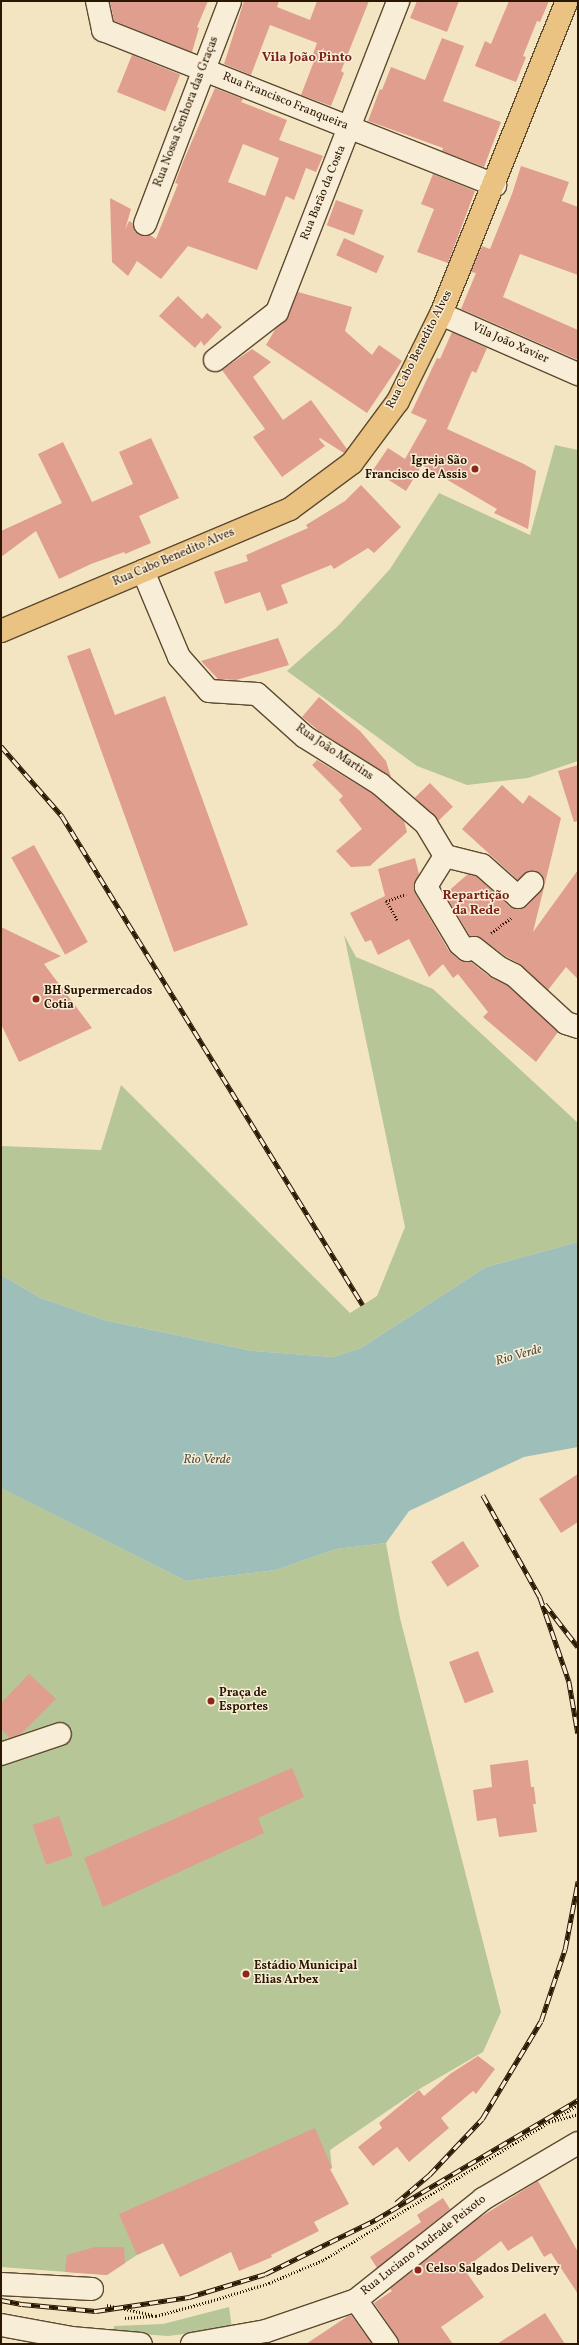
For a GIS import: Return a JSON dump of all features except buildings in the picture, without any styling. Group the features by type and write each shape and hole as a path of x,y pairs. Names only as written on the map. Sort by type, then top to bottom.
{"main road":[{"name":"Rua Cabo Benedito Alves","path":"1,631 290,509 352,463 398,401 441,314 495,185 567,1"}],"street":[{"name":"Rua Francisco Franqueira","path":"97,1 103,30 495,185"},
{"name":"Rua Nossa Senhora das Graças","path":"145,224 230,1"},
{"name":"Rua Barão da Costa","path":"215,360 277,312 350,128 398,1"},
{"name":"Vila João Xavier","path":"441,314 578,374"},
{"name":"Rua João Martins","path":"143,571 179,657 209,691 257,694 305,737 380,784 426,824 445,856"},
{"path":"525,890 482,865 445,856 426,887 460,944 467,950 474,948 498,967 514,975 566,1023 578,1027"},
{"path":"1,1754 60,1734"},
{"name":"Rua Luciano Andrade Peixoto","path":"192,2344 266,2331 356,2300 483,2198 578,2142"},
{"path":"1,2284 92,2289"},
{"path":"356,2300 387,2344"},
{"path":"1,2325 71,2338 141,2344"}],"path":[{"path":"397,920 386,901 426,887"},
{"path":"474,948 516,913 525,890"},
{"path":"119,2319 156,2316 269,2283 323,2260 578,2105"},
{"path":"549,2122 578,2114"},
{"path":"92,2289 95,2302 156,2316"}],"green space":[{"path":"555,445 578,450 578,761 528,778 467,785 417,766 287,671 338,626 390,569 439,493 530,535"},
{"path":"344,935 356,957 433,989 578,1123 578,1242 486,1267 361,1348 333,1357 253,1351 104,1320 41,1298 1,1275 1,1146 101,1150 121,1085 350,1313 377,1296 405,1227"},
{"path":"1,1488 186,1581 276,1570 336,1549 386,1543 400,1618 501,2012 483,2052 421,2088 330,2150 332,2168 137,2255 107,2275 1,2267"},
{"path":"229,2307 232,2328 168,2336 113,2332 114,2326 163,2324"}],"water":[{"name":"Rio Verde","path":"578,1242 578,1447 524,1457 409,1511 386,1543 336,1549 276,1570 186,1581 1,1488 1,1275 41,1298 104,1320 253,1351 333,1357 361,1348 486,1267"}],"railway":[{"path":"1,746 62,816 363,1305"},
{"path":"483,1495 540,1597 569,1681 578,1733"},
{"path":"545,1604 578,1647"},
{"path":"396,2203 429,2175 482,2119 541,2021 565,1949 578,1881"},
{"path":"1,2300 22,2304 96,2311 189,2297 265,2274 375,2220 578,2100"}],"place":[{"name":"Igreja São Francisco de Assis","path":"475,469"},
{"name":"BH Supermercados Cotia","path":"36,999"},
{"name":"Praça de Esportes","path":"211,1701"},
{"name":"Estádio Municipal Elias Arbex","path":"246,1974"},
{"name":"Celso Salgados Delivery","path":"418,2270"}],"district":[{"name":"Vila João Pinto","path":"307,58"},
{"name":"Repartição da Rede","path":"476,904"}]}
